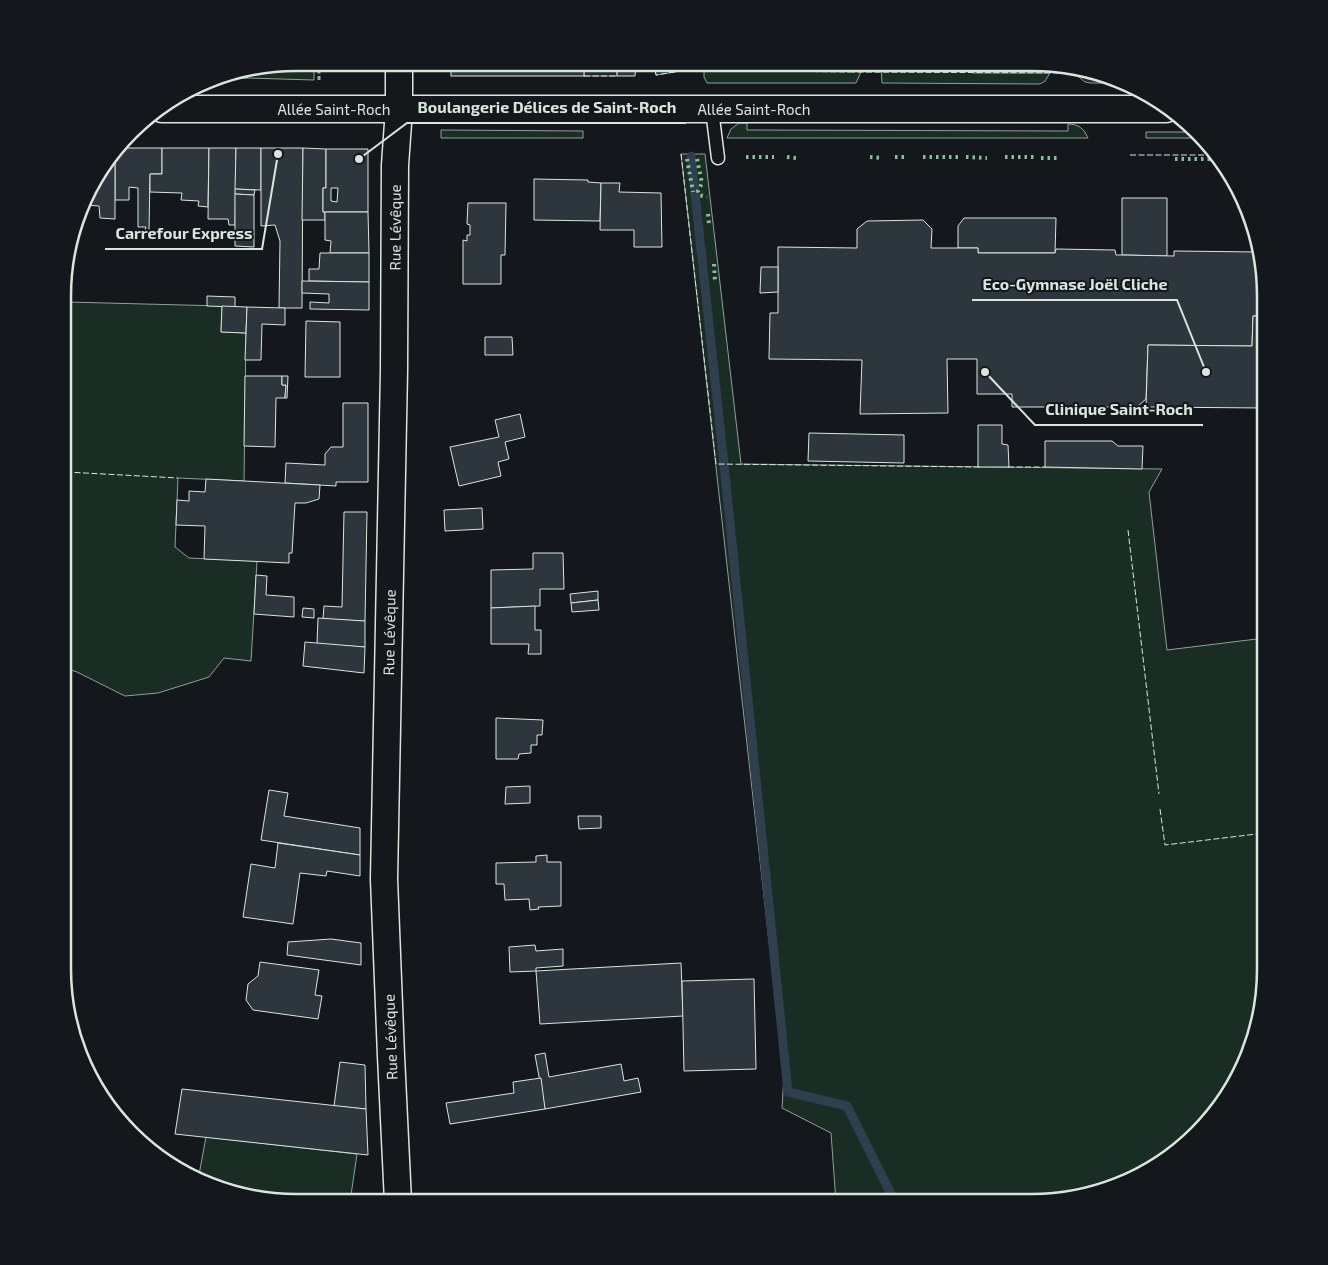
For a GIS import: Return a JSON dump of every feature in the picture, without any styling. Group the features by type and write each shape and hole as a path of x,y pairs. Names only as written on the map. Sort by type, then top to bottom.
{"street":[{"name":"Rue Lévêque","path":"398,1194 390,1056 384,870 394,370 395,165 399,109 399,71"},
{"name":"Allée Saint-Roch","path":"171,109 1157,109"}],"lane":[{"path":"712,110 718,158"}],"green space":[{"path":"314,71 314,80 247,78 266,73"},
{"path":"584,71 617,71 617,76 584,76"},
{"path":"655,71 681,71 656,75"},
{"path":"704,71 861,71 856,83 707,83"},
{"path":"881,71 1050,73 1045,81 1040,84 882,83"},
{"path":"1078,76 1104,83 1091,83 1085,82"},
{"path":"739,123 747,123 747,130 1068,131 1068,124 1081,128 1088,138 727,138 731,129"},
{"path":"441,130 583,131 583,138 441,138"},
{"path":"1146,132 1186,132 1192,138 1146,138"},
{"path":"681,154 705,154 741,464 1162,469 1149,492 1167,650 1257,639 1257,969 1255,999 1245,1041 1234,1069 1219,1094 1191,1128 1157,1156 1132,1171 1104,1182 1062,1192 1032,1194 835,1194 831,1133 782,1108 784,1075"},
{"path":"71,302 222,306 221,332 246,333 244,481 178,478 175,547 189,558 257,561 251,661 224,658 209,677 158,693 125,696 71,670"},
{"path":"206,1137 357,1154 351,1194 266,1192 224,1182 199,1172"}],"building":[{"path":"451,71 584,71 584,76 451,76"},
{"path":"617,71 635,71 635,76 617,76"},
{"path":"127,148 162,148 162,174 150,174 149,231 145,230 146,227 138,227 138,188 129,187 129,200 115,200 115,163"},
{"path":"162,148 209,148 208,207 198,206 199,201 181,200 182,193 150,192 150,174 162,174"},
{"path":"209,148 236,148 235,225 229,225 228,219 208,219"},
{"path":"236,148 261,148 261,190 235,189"},
{"path":"261,148 303,148 302,308 279,308 280,241 275,225 261,226"},
{"path":"303,148 326,149 326,188 323,188 325,220 302,220"},
{"path":"326,149 368,149 368,212 323,212 323,188 326,188","holes":["331,188 338,188 337,202 331,201"]},
{"path":"115,163 115,219 100,218 99,206 90,205"},
{"path":"534,179 588,180 588,182 601,183 600,221 534,220"},
{"path":"601,183 620,183 619,192 661,193 662,247 634,247 634,230 600,230"},
{"path":"235,189 255,190 254,195 235,194"},
{"path":"235,194 254,195 254,247 235,246"},
{"path":"1122,198 1167,198 1167,256 1122,255"},
{"path":"468,203 506,203 505,255 501,255 501,284 463,284 463,240 467,241 467,235 470,235 470,225 467,224"},
{"path":"325,212 368,212 369,253 330,253 331,241 325,240"},
{"path":"964,218 1056,218 1055,253 978,253 978,248 958,248 958,226"},
{"path":"923,220 932,229 931,248 978,248 978,253 1055,253 1056,249 1115,250 1116,255 1174,256 1174,251 1252,252 1257,296 1257,316 1253,316 1252,346 1148,345 1146,399 1137,407 1012,407 1012,394 977,394 977,359 947,359 948,413 860,414 862,360 769,359 770,313 778,313 778,247 857,248 857,229 867,221"},
{"path":"320,253 369,253 369,282 309,281 309,269 319,269"},
{"path":"761,267 778,267 778,292 760,293"},
{"path":"302,281 369,282 369,310 310,309 310,302 329,303 329,294 302,293"},
{"path":"207,296 235,297 235,307 207,306"},
{"path":"222,306 247,307 246,333 221,332"},
{"path":"247,307 285,308 285,325 262,324 261,360 245,360"},
{"path":"1253,316 1257,316 1257,408 1146,407 1148,345 1252,346"},
{"path":"306,321 340,322 340,377 305,377"},
{"path":"485,337 512,337 513,355 485,355"},
{"path":"245,376 282,376 282,385 286,385 285,398 276,398 275,447 244,446"},
{"path":"282,376 288,376 287,398 285,398 286,385 282,385"},
{"path":"343,403 368,403 368,482 336,482 336,486 285,483 286,463 325,465 325,454 331,447 343,447"},
{"path":"520,414 525,437 505,442 509,459 498,462 501,476 459,486 450,447 499,437 495,420"},
{"path":"978,425 1002,425 1002,444 1008,445 1009,467 978,467"},
{"path":"809,433 904,435 904,463 808,461"},
{"path":"1045,441 1112,441 1118,446 1143,446 1142,469 1045,467"},
{"path":"206,479 320,485 319,499 306,503 295,503 292,553 289,553 289,563 204,559 205,526 176,525 177,500 189,501 189,491 205,492"},
{"path":"482,508 483,529 445,531 444,510"},
{"path":"344,512 367,512 365,621 323,619 324,606 342,607"},
{"path":"533,553 563,553 564,589 540,589 540,606 491,608 491,570 533,569"},
{"path":"256,575 267,576 266,595 294,597 294,617 254,614"},
{"path":"598,591 598,600 571,603 570,594"},
{"path":"598,600 599,610 572,612 571,603"},
{"path":"535,606 535,630 541,630 541,654 528,654 529,644 491,644 491,608"},
{"path":"303,608 314,609 314,618 302,617"},
{"path":"318,618 365,621 365,647 317,644"},
{"path":"305,642 365,647 364,673 303,666"},
{"path":"496,718 543,720 542,735 537,735 537,745 531,745 531,753 519,754 518,759 496,759"},
{"path":"530,786 530,803 505,804 506,787"},
{"path":"269,790 288,793 284,816 360,828 360,855 261,840"},
{"path":"578,816 601,816 601,828 579,829"},
{"path":"278,843 360,855 360,876 327,871 326,876 300,873 293,924 243,917 251,864 275,868"},
{"path":"547,855 547,862 561,862 561,906 538,907 539,909 530,910 529,899 505,900 504,884 496,884 496,863 536,862 536,856"},
{"path":"331,939 361,943 361,965 287,955 288,942"},
{"path":"535,945 536,951 563,949 563,966 536,968 536,971 510,972 509,947"},
{"path":"260,962 319,970 315,995 322,996 318,1019 253,1010 246,1000 248,984 258,976"},
{"path":"681,963 683,1016 540,1024 536,971"},
{"path":"754,979 756,1069 684,1071 682,981"},
{"path":"545,1053 549,1077 621,1064 624,1081 638,1078 641,1092 545,1109 535,1055"},
{"path":"340,1062 365,1065 366,1109 334,1106"},
{"path":"541,1078 545,1109 450,1124 446,1103 514,1093 513,1082"},
{"path":"182,1089 366,1109 368,1155 175,1134"}],"waterway":[{"path":"691,156 788,1092 847,1106 891,1194"}],"hedge":[{"path":"746,157 774,157"},
{"path":"787,157 797,158"},
{"path":"870,157 882,158"},
{"path":"895,157 907,157"},
{"path":"923,157 962,157"},
{"path":"966,157 987,158"},
{"path":"1005,157 1037,157"},
{"path":"1041,158 1060,158"},
{"path":"687,159 693,192"},
{"path":"697,159 702,183 698,191 699,195 707,197"},
{"path":"1175,159 1210,159"},
{"path":"708,214 709,224"},
{"path":"714,264 715,282"}],"fence":[{"path":"655,71 656,75 681,71"},
{"path":"768,71 849,71"},
{"path":"849,72 1060,73"},
{"path":"584,76 617,76"},
{"path":"681,154 716,464 980,467"},
{"path":"1130,155 1207,155"},
{"path":"1008,467 1045,467"},
{"path":"71,472 178,478"},
{"path":"1128,530 1159,794"},
{"path":"1160,809 1165,845 1257,834"}],"place":[{"name":"Carrefour Express","path":"278,154"},
{"name":"Boulangerie Délices de Saint-Roch","path":"359,159"},
{"name":"Clinique Saint-Roch","path":"985,372"},
{"name":"Eco-Gymnase Joël Cliche","path":"1206,372"}]}
